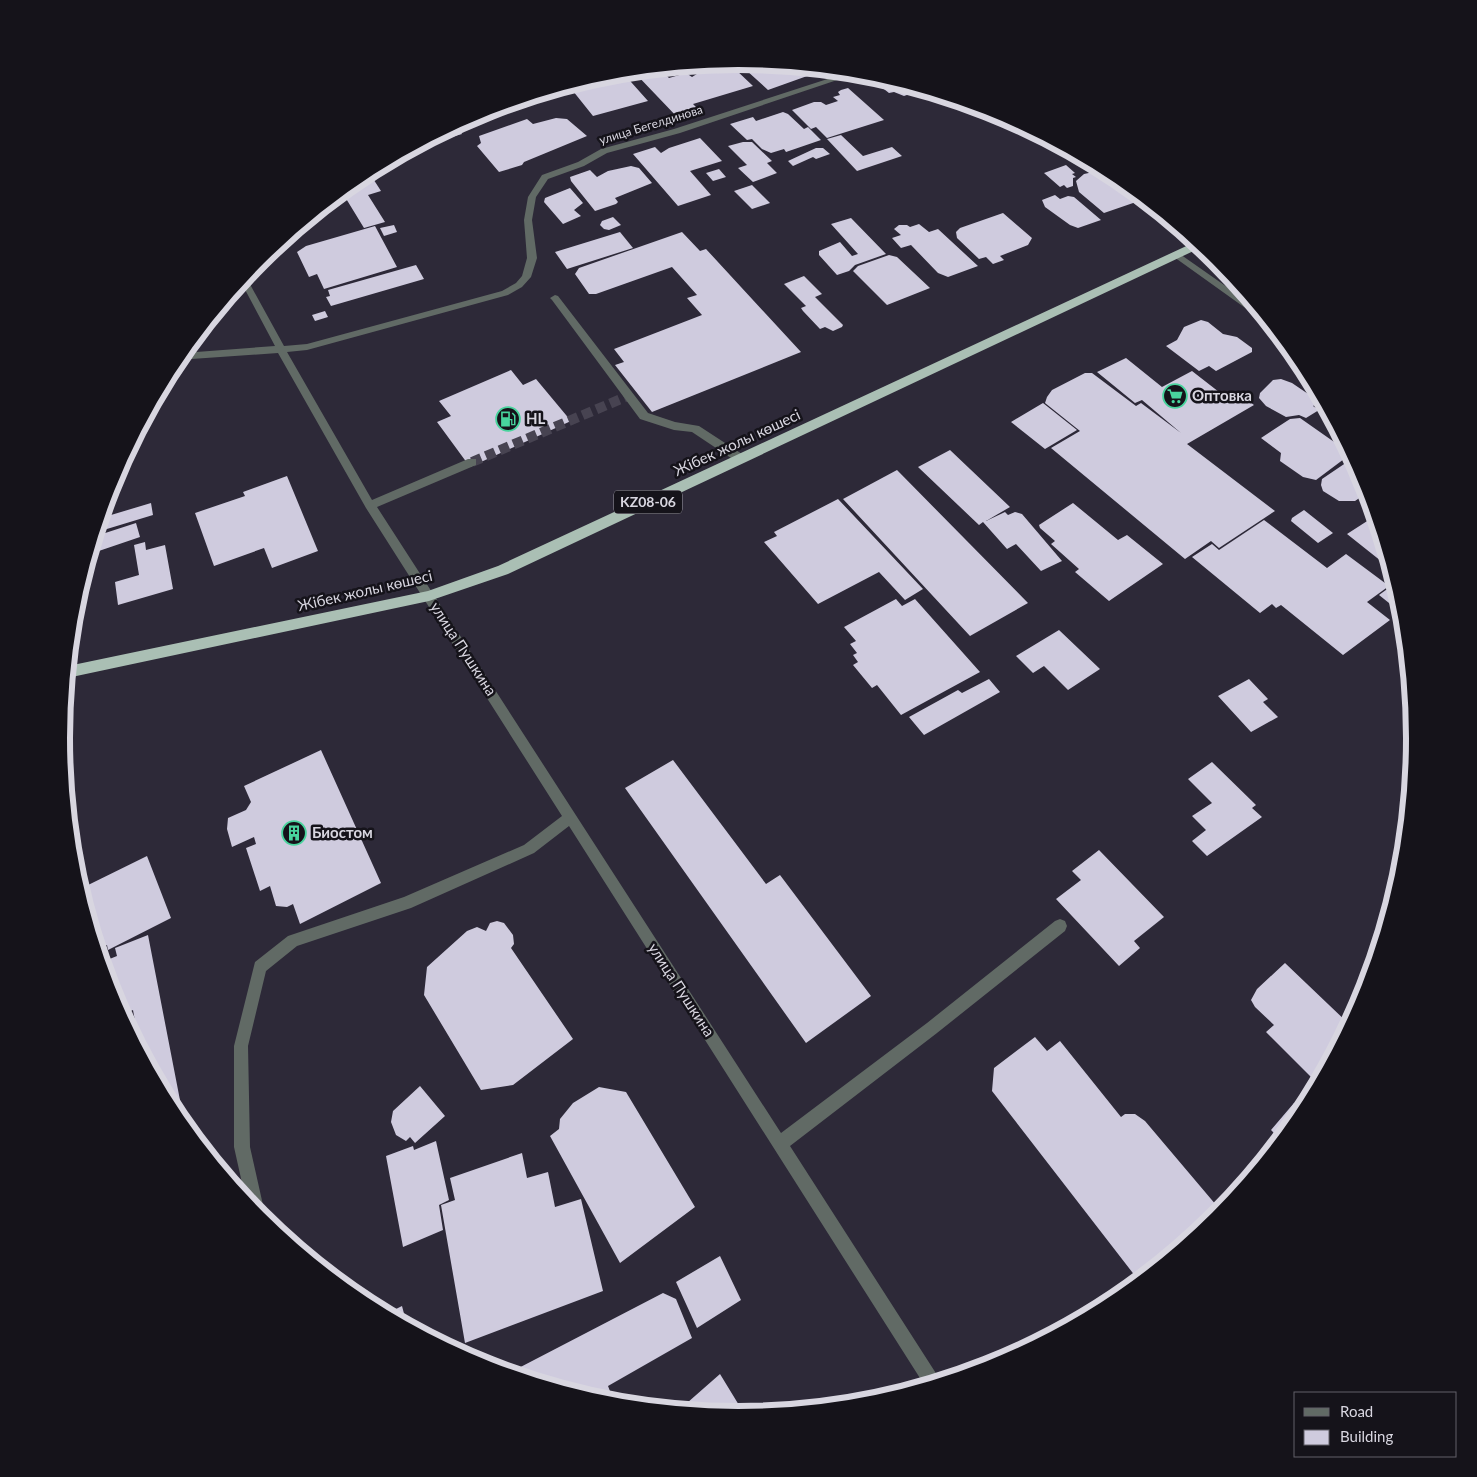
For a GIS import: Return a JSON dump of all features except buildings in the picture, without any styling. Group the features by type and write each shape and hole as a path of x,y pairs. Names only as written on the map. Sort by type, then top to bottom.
{"highway":[{"name":"Жібек жолы көшесі","path":"74,671 429,596 503,570 1192,248"}],"street":[{"name":"улица Бегелдинова","path":"191,356 307,348 505,293 520,285 526,277 532,258 528,220 532,197 545,177 581,164 604,151 677,131 839,78"},
{"path":"1177,255 1247,305"},
{"name":"улица Пушкина","path":"248,286 281,349 370,505 930,1379"},
{"path":"554,298 644,416 674,426 695,429 741,459"},
{"path":"370,505 472,462"},
{"path":"253,1197 242,1147 241,1046 260,967 293,941 406,902 529,848 571,817"},
{"path":"780,1144 932,1028 1060,926"}],"tunnel":[{"path":"472,462 628,396"}],"place":[{"name":"Оптовка","path":"1175,396"},
{"name":"HL","path":"508,419"},
{"name":"Биостом","path":"294,833"}]}
